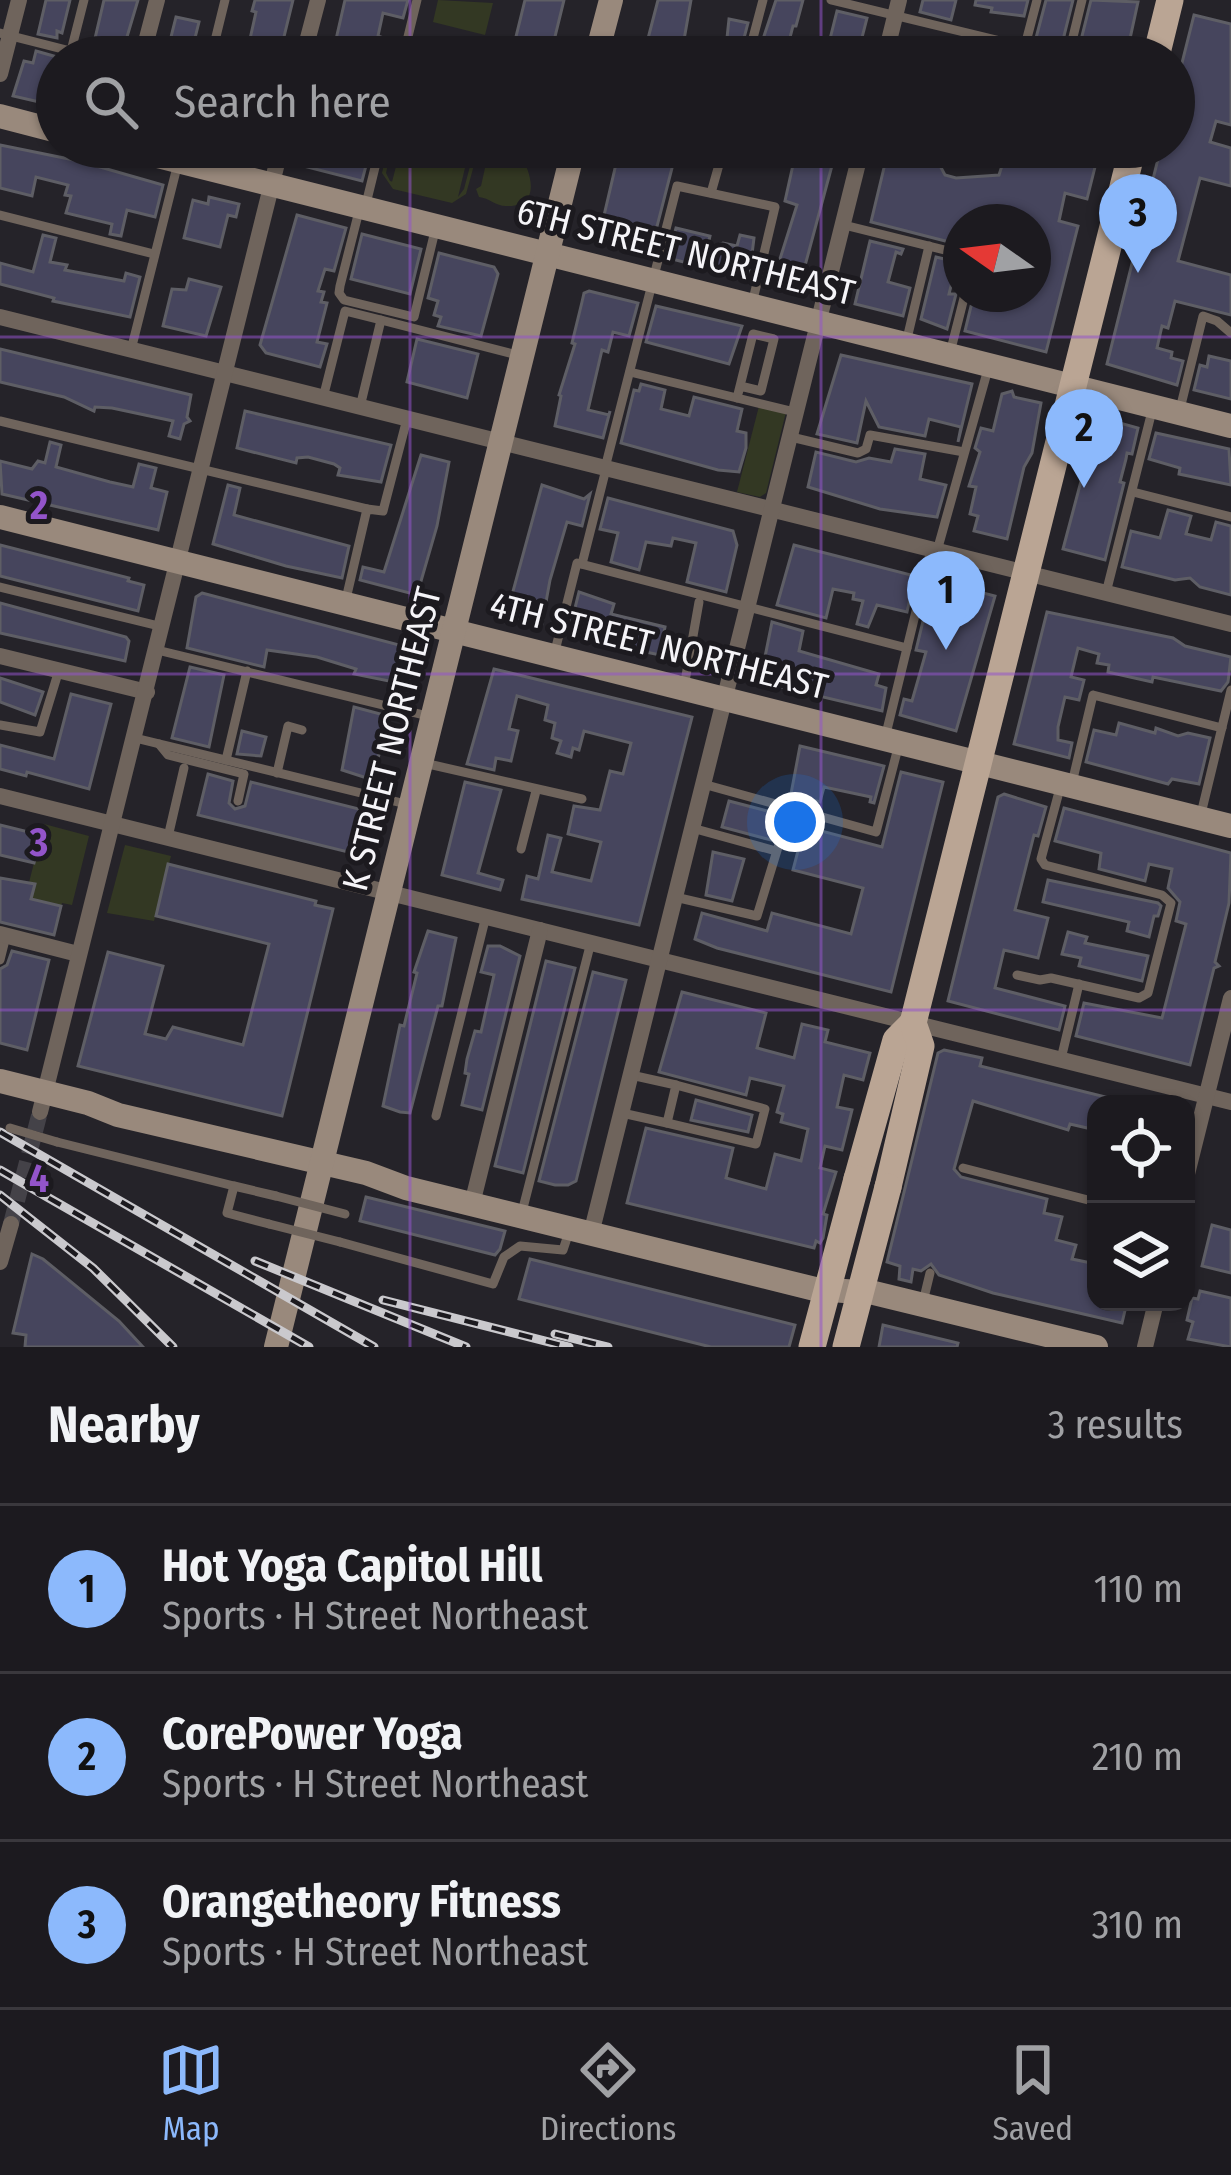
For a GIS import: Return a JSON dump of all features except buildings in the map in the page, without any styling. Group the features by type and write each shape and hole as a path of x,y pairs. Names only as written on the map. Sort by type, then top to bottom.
{"main road":[{"path":"1161,36 1170,0"},
{"path":"812,1347 896,1040 913,1023 1128,168"},
{"path":"847,1347 921,1046 913,1023"}],"street":[{"path":"0,74 5,34 20,0"},
{"path":"148,36 157,0"},
{"path":"309,36 318,0"},
{"path":"601,36 610,0"},
{"path":"0,116 36,125"},
{"name":"6TH STREET NORTHEAST","path":"218,168 1231,426"},
{"path":"42,1102 275,168"},
{"name":"K STREET NORTHEAST","path":"276,1347 569,168"},
{"path":"581,1232 622,1113 857,168"},
{"path":"0,317 1231,624"},
{"name":"4TH STREET NORTHEAST","path":"0,517 1231,826"},
{"path":"0,656 147,692"},
{"path":"0,796 1231,1102"},
{"path":"472,1204 540,930"},
{"path":"3,935 78,954"},
{"path":"1195,1141 1231,998"},
{"path":"0,1081 42,1102 322,1162 815,1289 874,1293 1096,1347"},
{"path":"0,1262 11,1224"},
{"path":"1145,1347 1154,1311"}],"lane":[{"path":"75,36 84,0"},
{"path":"216,36 225,0"},
{"path":"408,36 417,0"},
{"path":"754,36 763,0"},
{"path":"831,0 897,8 987,36"},
{"path":"1028,36 1037,0"},
{"path":"1073,36 1082,0"},
{"path":"5,34 36,42"},
{"path":"131,350 181,168"},
{"path":"374,168 340,286 344,300 414,317 436,226"},
{"path":"712,193 719,168"},
{"path":"582,564 677,186 775,207 752,304"},
{"path":"0,215 154,254"},
{"path":"843,224 943,250"},
{"path":"906,343 929,246"},
{"path":"322,398 345,310 522,356"},
{"path":"950,353 960,312"},
{"path":"1179,413 1203,316 1231,333"},
{"path":"360,407 381,320"},
{"path":"753,334 774,339 761,391 738,392 753,334"},
{"path":"703,784 876,832 907,648 989,364"},
{"path":"630,371 738,392 797,412"},
{"path":"1106,593 1153,406"},
{"path":"0,421 383,511 407,419"},
{"path":"791,437 858,453 866,449 870,435 964,452"},
{"path":"1132,492 1231,517"},
{"path":"345,604 367,509"},
{"path":"554,656 577,563 907,648"},
{"path":"0,587 163,627"},
{"path":"684,687 699,602"},
{"path":"157,650 434,718"},
{"path":"0,725 40,732 59,670"},
{"path":"226,760 247,671"},
{"path":"1200,818 1231,690"},
{"path":"1017,975 1139,998 1148,993 1171,903 1162,895 1045,865 1041,859 1093,695 1222,728"},
{"path":"277,772 288,726 302,730"},
{"path":"135,738 412,805"},
{"path":"158,744 168,755 244,774 238,801"},
{"path":"422,762 582,799"},
{"path":"168,837 184,768"},
{"path":"521,849 536,791"},
{"path":"675,897 757,916 790,808"},
{"path":"692,829 776,851"},
{"path":"436,1115 486,916"},
{"path":"0,960 3,935"},
{"path":"521,1216 591,942"},
{"path":"1060,1059 1078,984"},
{"path":"622,1113 756,1144 765,1109 631,1075"},
{"path":"667,1123 676,1085"},
{"path":"5,1126 345,1214"},
{"path":"963,1168 1087,1200"},
{"path":"234,1186 227,1213 493,1283 504,1257 520,1246 559,1252 581,1232"},
{"path":"922,1305 930,1273"}],"green space":[{"path":"438,0 493,3 485,35 433,22"},
{"path":"387,168 392,182 396,168 465,168 458,197 473,168 466,194 452,203 393,189 382,173"},
{"path":"485,168 526,168 531,188 525,202 502,206 479,197 476,189"},
{"path":"759,406 786,412 766,493 760,497 737,492"},
{"path":"44,824 89,836 72,905 25,898"},
{"path":"125,845 171,856 154,921 107,913"}],"tunnel":[{"path":"11,1224 40,1112"}],"railway":[{"path":"0,1132 374,1347"},
{"path":"0,1170 309,1347"},
{"path":"0,1195 93,1268 173,1347"},
{"path":"255,1261 466,1347"},
{"path":"383,1300 569,1347"},
{"path":"555,1334 608,1347"}],"place":[{"name":"Orangetheory Fitness","path":"1138,273"},
{"name":"CorePower Yoga","path":"1084,488"},
{"name":"Hot Yoga Capitol Hill","path":"946,650"}]}
